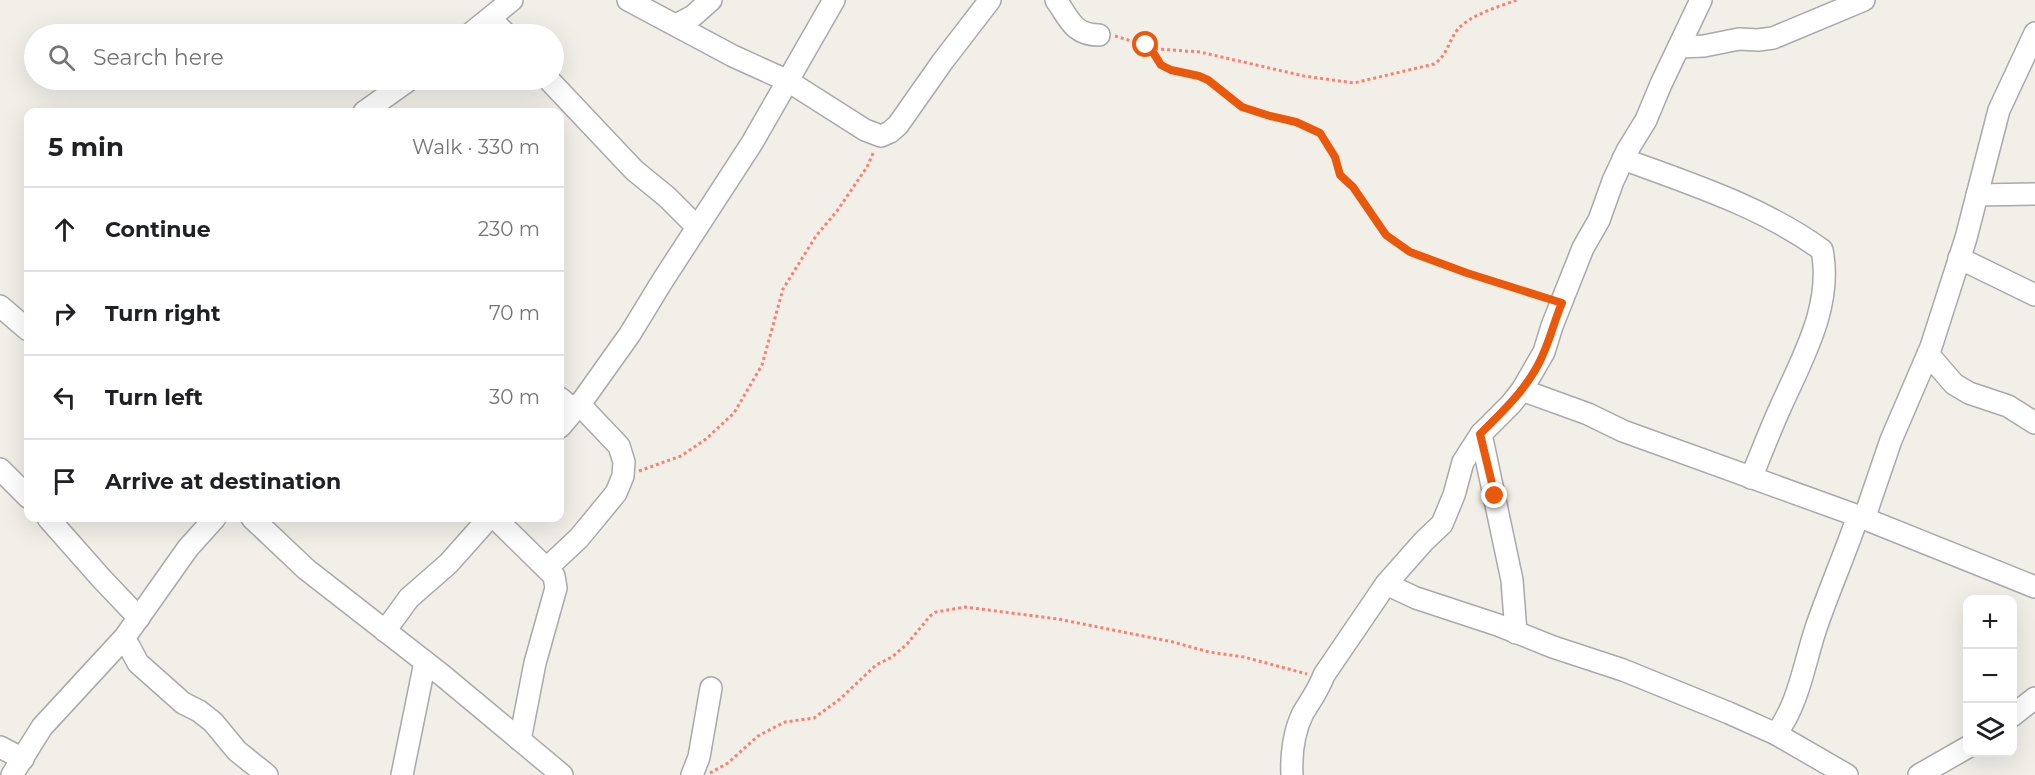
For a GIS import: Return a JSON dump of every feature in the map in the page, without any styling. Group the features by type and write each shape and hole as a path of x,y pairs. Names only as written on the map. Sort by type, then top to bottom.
{"street":[{"path":"484,24 512,0"},
{"path":"628,0 733,56 788,81 865,130 881,136 898,125 990,0"},
{"path":"676,25 693,16 711,0"},
{"path":"564,419 571,404 630,334 752,143 834,0"},
{"path":"1056,0 1076,28 1087,35 1099,35"},
{"path":"1292,775 1294,742 1302,716 1318,691 1324,675 1386,584 1442,524 1454,495 1463,462 1480,434 1522,390 1544,352 1583,248 1599,219 1623,159 1646,120 1701,0"},
{"path":"1678,46 1704,46 1739,39 1773,38 1864,0"},
{"path":"491,19 496,24"},
{"path":"1776,734 1788,719 1824,603 1928,354 1959,258 1999,110 2035,33"},
{"path":"370,108 395,90"},
{"path":"558,90 634,170 667,197 697,227"},
{"path":"1623,159 1752,208 1822,249 1826,266 1824,289 1815,330 1751,478"},
{"path":"1977,195 2035,194"},
{"path":"1959,258 2035,295"},
{"path":"0,306 24,327"},
{"path":"1928,354 1954,384 1969,393 2008,406 2035,423"},
{"path":"1522,390 1587,414 1623,431 1861,518 2035,587"},
{"path":"546,568 579,538 616,493 623,476 624,462 619,446 571,404"},
{"path":"1480,434 1512,580 1516,633"},
{"path":"0,469 24,493"},
{"path":"51,522 100,578 139,618"},
{"path":"0,747 18,767 42,727 122,641 188,548 211,522"},
{"path":"256,522 306,569 425,662 562,775"},
{"path":"385,631 409,598 448,564 485,522"},
{"path":"499,522 554,576 556,588 535,663 520,740"},
{"path":"1386,584 1416,598 1623,670 1776,734 1847,775"},
{"path":"122,641 129,646 138,663 183,703 199,711 213,722 237,751 267,775"},
{"path":"402,775 425,662"},
{"path":"692,775 699,757 711,688"},
{"path":"2017,713 2035,698"},
{"path":"1919,775 1963,750"}],"path":[{"path":"1099,35 1123,37 1158,49 1200,52 1304,76 1354,82 1434,64 1442,58 1456,31 1465,23 1517,0"},
{"path":"1149,46 1161,65 1208,80 1242,107 1296,122 1320,133 1335,157 1340,175 1353,187 1386,235 1410,252 1562,303"},
{"path":"623,476 681,456 706,439 734,414 762,365 783,289 816,236 837,211 867,166 881,136"},
{"path":"703,775 716,771 758,736 775,727 785,722 814,718 840,699 876,665 892,657 907,644 930,616 936,612 965,607 1058,619 1173,642 1209,652 1244,657 1305,673 1324,675"}],"route":[{"path":"1146,45 1161,65 1208,80 1242,107 1296,122 1320,133 1335,157 1336,169 1340,175 1360,195 1386,235 1410,252 1517,290 1562,303 1544,352 1528,382 1480,434 1495,496"}]}
